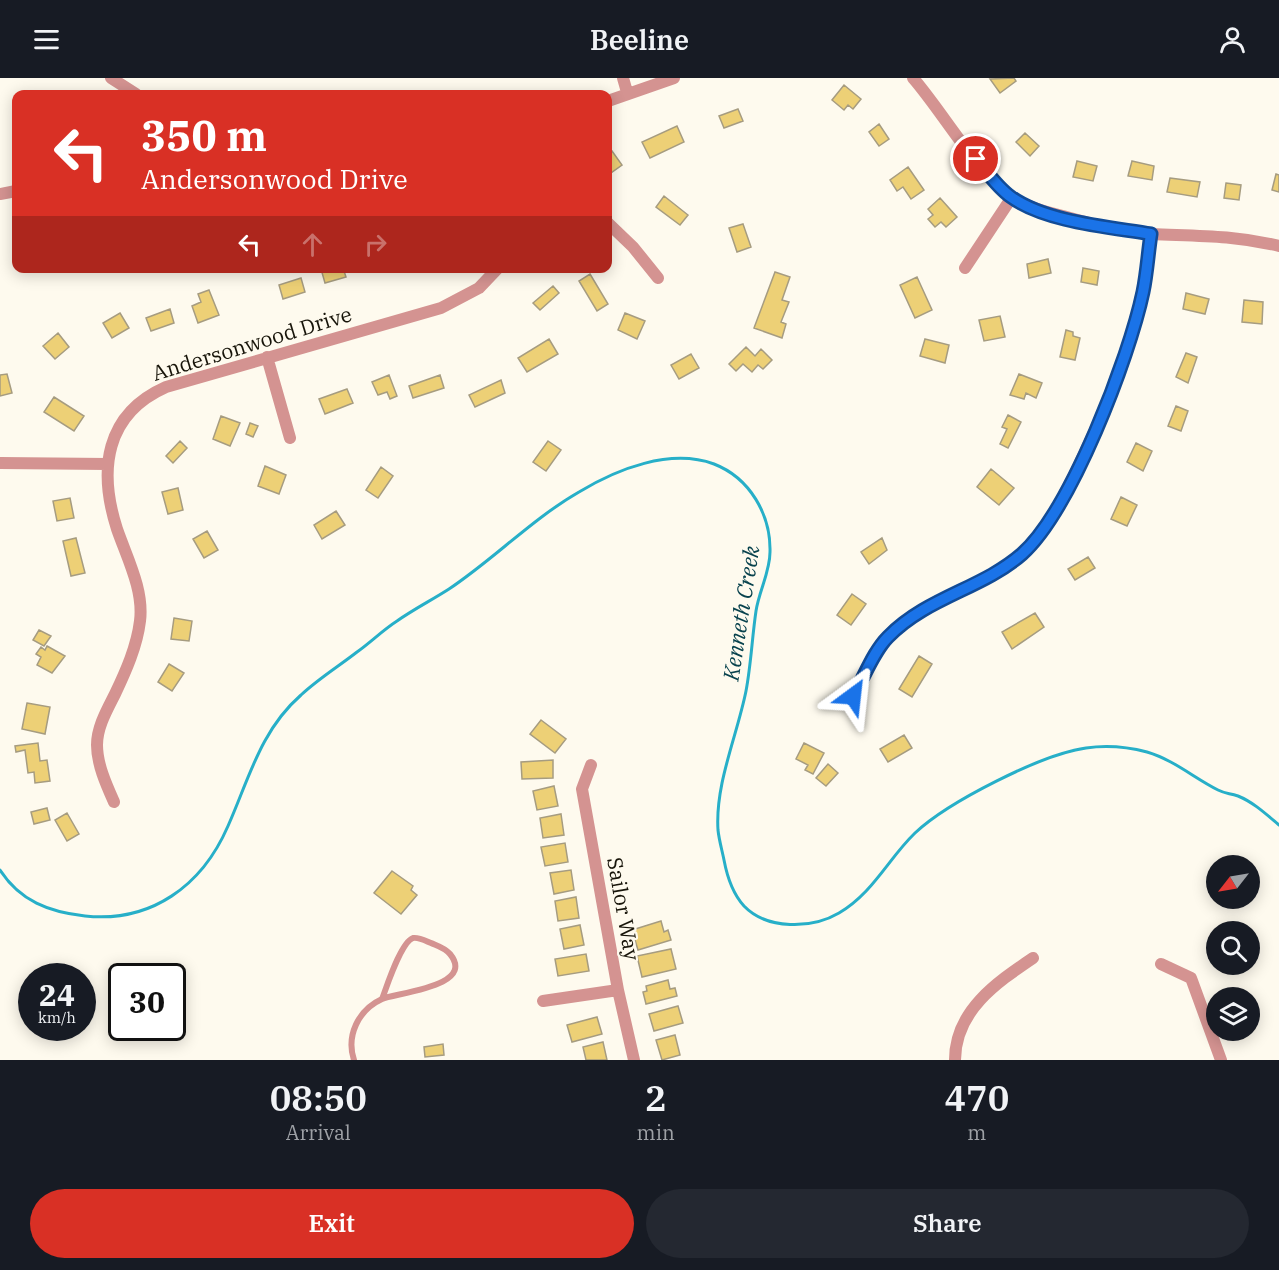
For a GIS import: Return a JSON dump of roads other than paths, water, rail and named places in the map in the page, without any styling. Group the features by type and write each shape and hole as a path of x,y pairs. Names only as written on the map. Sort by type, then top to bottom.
{"street":[{"path":"111,78 130,90"},
{"path":"622,78 627,92"},
{"path":"612,99 627,92 674,78"},
{"path":"913,78 994,181 1012,197 1038,210 1151,234 1199,234 1250,239 1279,246"},
{"path":"965,268 1012,197"},
{"path":"612,227 633,247 658,278"},
{"path":"853,696 886,639 911,617 937,600 988,577 1023,554 1054,514 1088,447 1124,357 1143,292 1151,234"},
{"name":"Andersonwood Drive","path":"114,802 104,777 97,739 100,724 130,660 141,619 136,583 111,506 108,464 112,440 121,422 131,409 145,398 166,387 193,377 441,308 479,288 493,273"},
{"path":"267,357 290,438"},
{"path":"0,463 108,464"},
{"name":"Sailor Way","path":"591,765 582,789 618,990 634,1060"},
{"path":"955,1060 955,1048 964,1022 976,1003 998,981 1033,958"},
{"path":"1161,964 1191,978 1221,1060"},
{"path":"543,1001 618,990"}],"lane":[{"path":"354,1060 350,1049 354,1027 367,1009 382,999 442,983 455,968 454,961 443,948 417,937 411,939 404,946 382,999"}],"waterway":[{"name":"Kenneth Creek","path":"0,870 17,890 36,903 59,911 85,916 109,917 132,913 172,896 189,883 217,847 265,740 287,709 308,689 392,625 466,577 545,514 579,492 610,476 644,463 680,458 714,464 738,478 756,499 767,525 770,559 759,596 746,691 723,778 718,813 718,834 729,878 740,901 754,914 777,923 803,924 816,922 839,913 871,886 915,833 949,807 1021,769 1045,759 1086,748 1125,748 1157,755 1218,790 1249,802 1279,825"}]}
